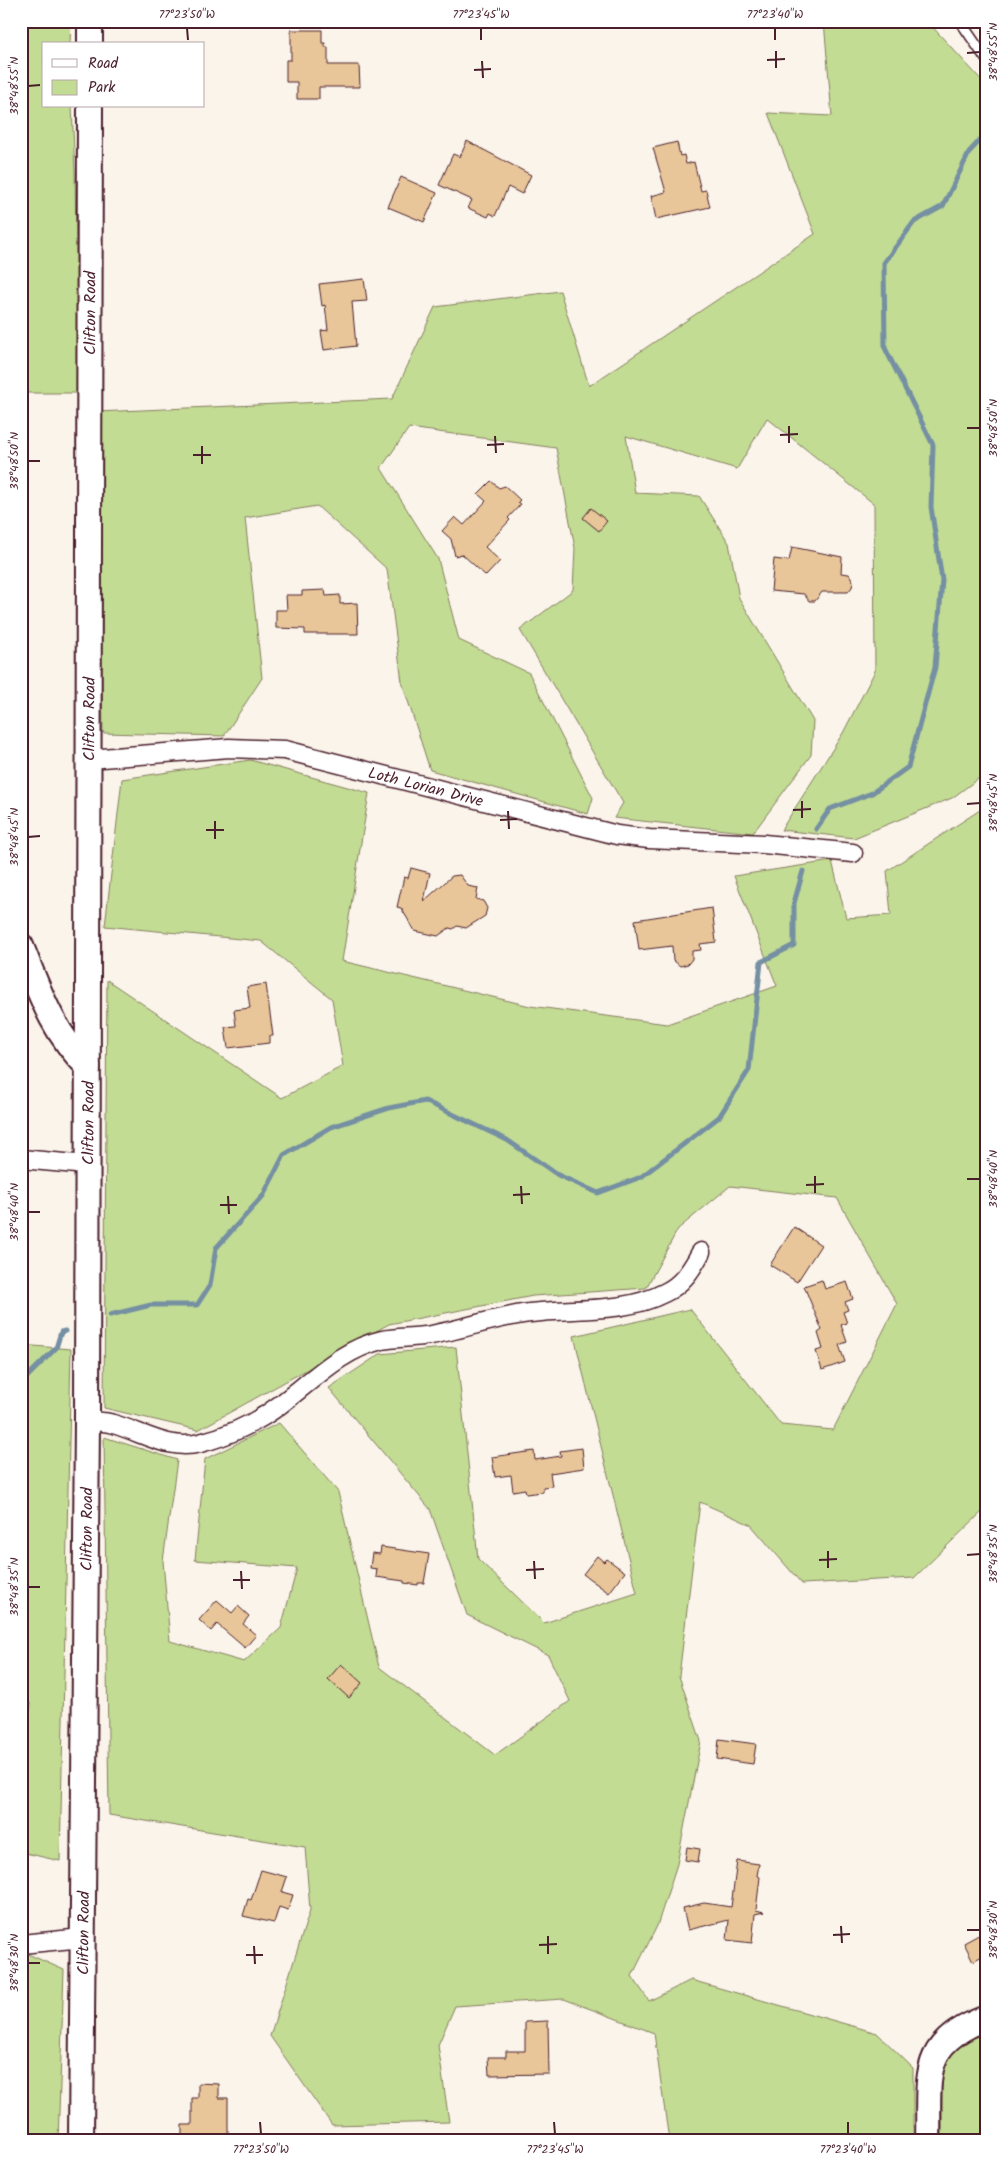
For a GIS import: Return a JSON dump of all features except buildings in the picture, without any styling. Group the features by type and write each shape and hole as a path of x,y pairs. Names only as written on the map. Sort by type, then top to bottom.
{"main road":[{"path":"90,21 90,42"},
{"name":"Clifton Road","path":"82,2141 87,1421 90,108"},
{"path":"21,946 55,1026 69,1048 88,1067"},
{"path":"928,2141 930,2076 937,2052 955,2032 986,2018"}],"street":[{"name":"Loth Lorian Drive","path":"89,759 229,748 285,750 617,835 648,840 764,844 853,853"},
{"path":"21,1159 87,1164"},
{"path":"87,1421 111,1423 169,1444 185,1446 200,1443 236,1430 266,1415 332,1363 355,1350 380,1341 430,1335 503,1317 623,1306 641,1302 665,1293 680,1282 693,1268 701,1252"},
{"path":"21,1944 83,1938"}],"lane":[{"path":"960,21 986,58"}],"green space":[{"path":"21,21 71,21 70,42 42,42 42,108 72,108 75,173 78,393 21,393"},
{"path":"824,21 927,21 986,85 986,773 952,798 854,838 781,830 843,733 875,671 874,504 767,418 737,469 626,436 635,493 699,496 729,543 739,598 813,721 811,755 753,833 614,818 623,803 520,630 573,590 575,548 556,448 409,428 381,468 438,559 459,640 529,673 593,798 588,814 430,770 402,682 387,569 317,506 245,518 262,678 224,736 103,733 97,412 392,399 435,307 560,291 589,386 815,234 768,113 832,116"},
{"path":"250,760 369,793 342,961 530,1006 667,1024 777,986 734,876 832,861 846,918 891,915 887,871 986,806 986,1508 914,1578 802,1584 751,1525 700,1502 679,1676 701,1741 677,1864 657,1926 632,1976 649,2001 691,1980 877,2033 913,2068 913,2141 669,2141 654,2033 564,1999 455,2006 438,2045 449,2122 332,2125 270,2036 310,1910 305,1847 109,1815 104,1437 177,1460 163,1561 170,1641 244,1662 281,1628 297,1568 195,1560 205,1459 279,1423 338,1492 379,1667 495,1755 570,1701 548,1655 467,1615 430,1509 329,1388 380,1354 456,1347 478,1559 544,1623 637,1593 574,1336 690,1309 781,1425 833,1430 897,1304 837,1198 730,1186 678,1229 646,1288 533,1296 389,1324 198,1430 104,1408 107,980 282,1098 343,1066 332,999 261,941 105,926 122,779"},
{"path":"21,1345 71,1349 60,1861 21,1852 21,1775 31,1704 21,1696"},
{"path":"21,1951 64,1970 58,2141 21,2141"},
{"path":"986,2034 986,2141 942,2141 942,2063 958,2043"}],"waterway":[{"path":"816,829 830,809 872,793 908,767 935,667 942,580 931,507 933,445 885,348 884,263 914,222 943,206 970,151 986,134"},
{"path":"110,1315 151,1305 197,1305 210,1285 216,1248 263,1196 284,1155 331,1127 389,1108 425,1101 507,1140 558,1175 598,1193 641,1177 719,1117 749,1070 761,962 794,945 794,903 803,871"},
{"path":"21,1383 56,1348 61,1332 65,1331"}]}
